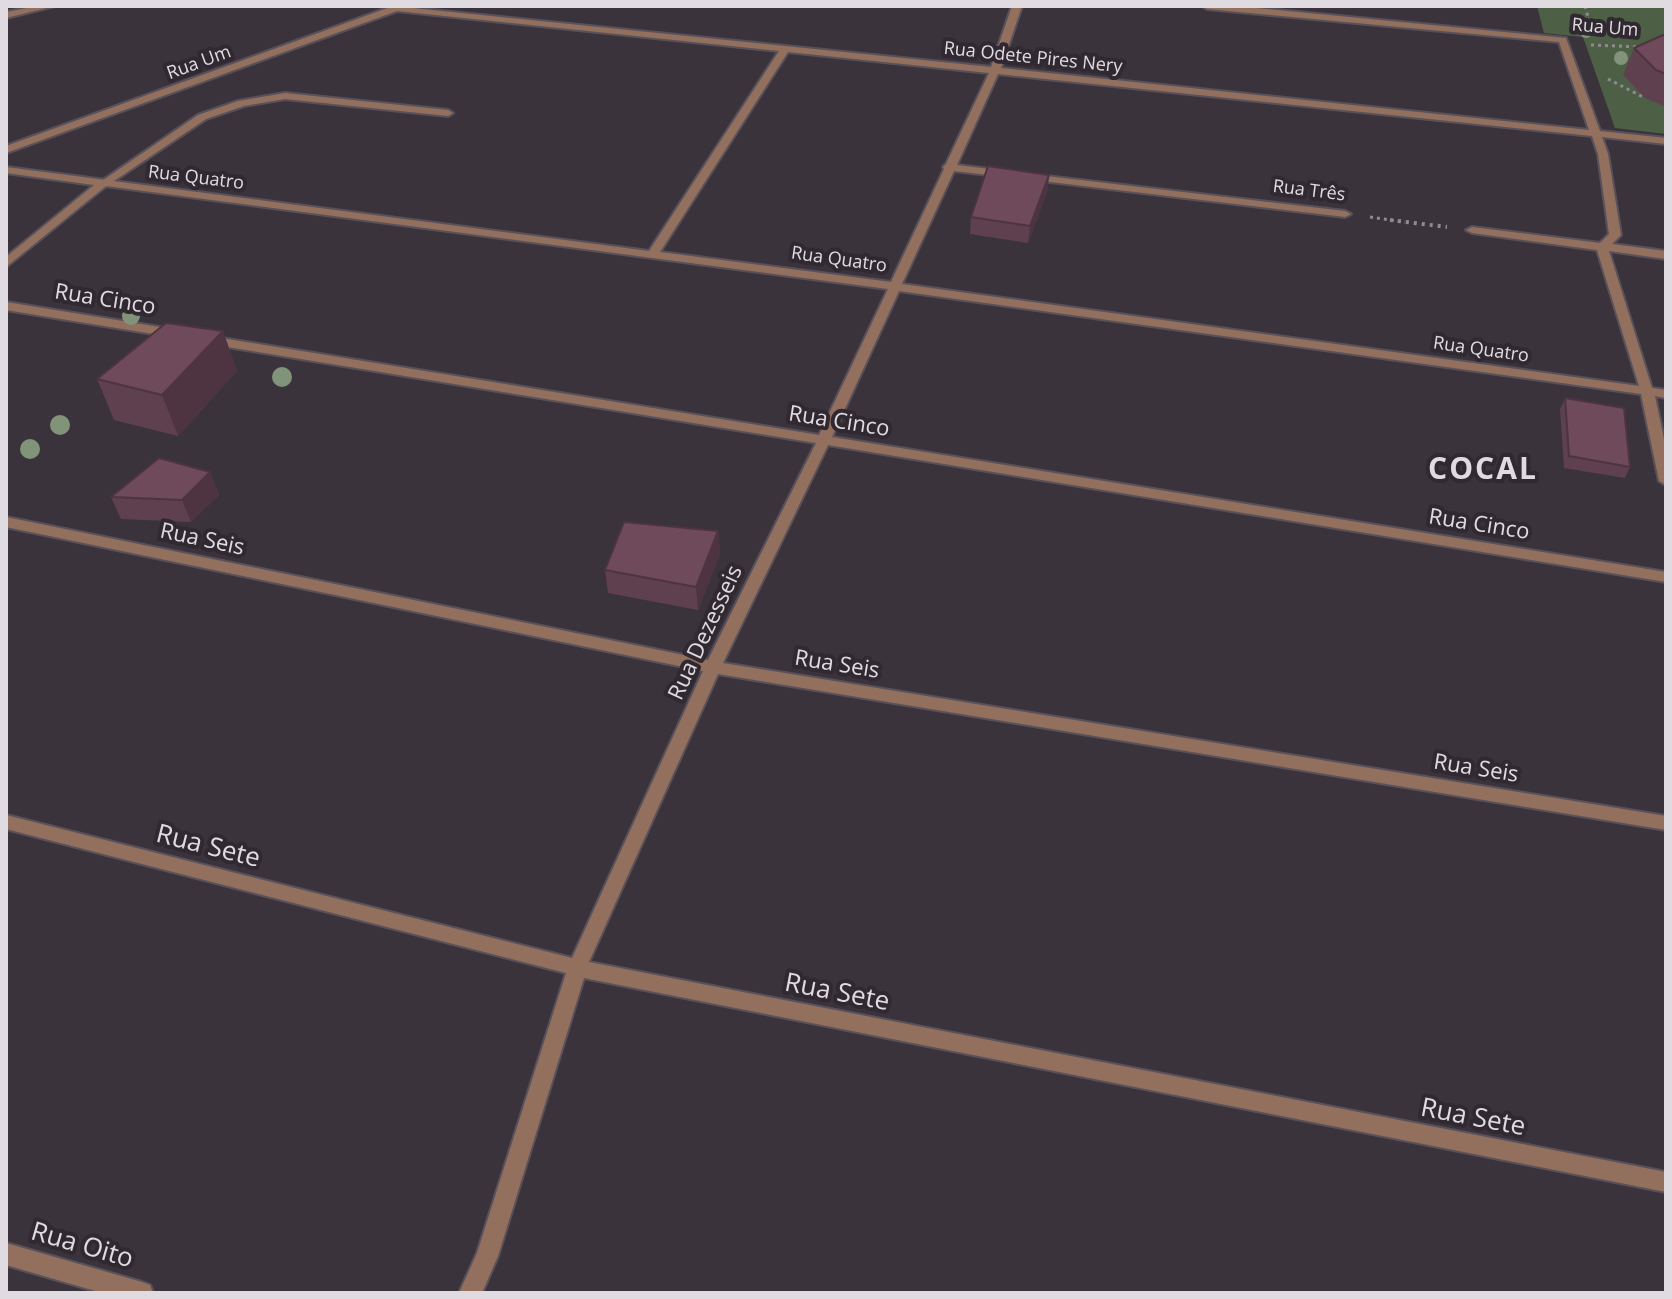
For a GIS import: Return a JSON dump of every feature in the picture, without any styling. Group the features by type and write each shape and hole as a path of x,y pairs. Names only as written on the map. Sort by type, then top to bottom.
{"street":[{"path":"6,15 50,6"},
{"name":"Rua Dezesseis","path":"470,1293 487,1256 577,968 713,667 823,442 995,71 1017,6"},
{"name":"Rua Um","path":"1207,6 1563,40"},
{"name":"Rua Odete Pires Nery","path":"399,7 1666,141"},
{"name":"Rua Um","path":"6,150 399,7"},
{"path":"1563,40 1597,133 1615,235 1602,247"},
{"path":"653,254 785,49"},
{"path":"6,263 101,185 202,117 242,103 285,96 448,113"},
{"name":"Rua Três","path":"948,167 1345,214"},
{"name":"Rua Quatro","path":"6,170 101,185 893,286 1666,394"},
{"path":"1472,230 1666,255"},
{"path":"1602,247 1647,392 1666,481"},
{"name":"Rua Cinco","path":"6,306 823,442 1666,577"},
{"name":"Rua Seis","path":"6,522 713,667 1666,823"},
{"name":"Rua Sete","path":"6,822 577,968 1666,1182"},
{"name":"Rua Oito","path":"6,1254 142,1293"}],"path":[{"path":"1585,6 1600,58"},
{"name":"Rua Um","path":"1563,40 1596,46 1652,47"},
{"path":"1604,70 1609,82 1645,98"},
{"name":"Rua Três","path":"1345,214 1472,230"}],"green space":[{"path":"1537,6 1666,6 1666,134 1615,128 1583,37 1544,33"}],"building":[{"path":"1666,35 1666,74 1656,70 1634,48"},
{"path":"988,166 1049,175 1030,226 971,217"},
{"path":"166,323 223,331 162,395 97,379"},
{"path":"1565,398 1624,408 1630,467 1569,456"},
{"path":"159,458 210,472 182,500 111,497"},
{"path":"624,522 718,531 696,587 605,570"}],"district":[{"name":"COCAL","path":"1483,470"}]}
